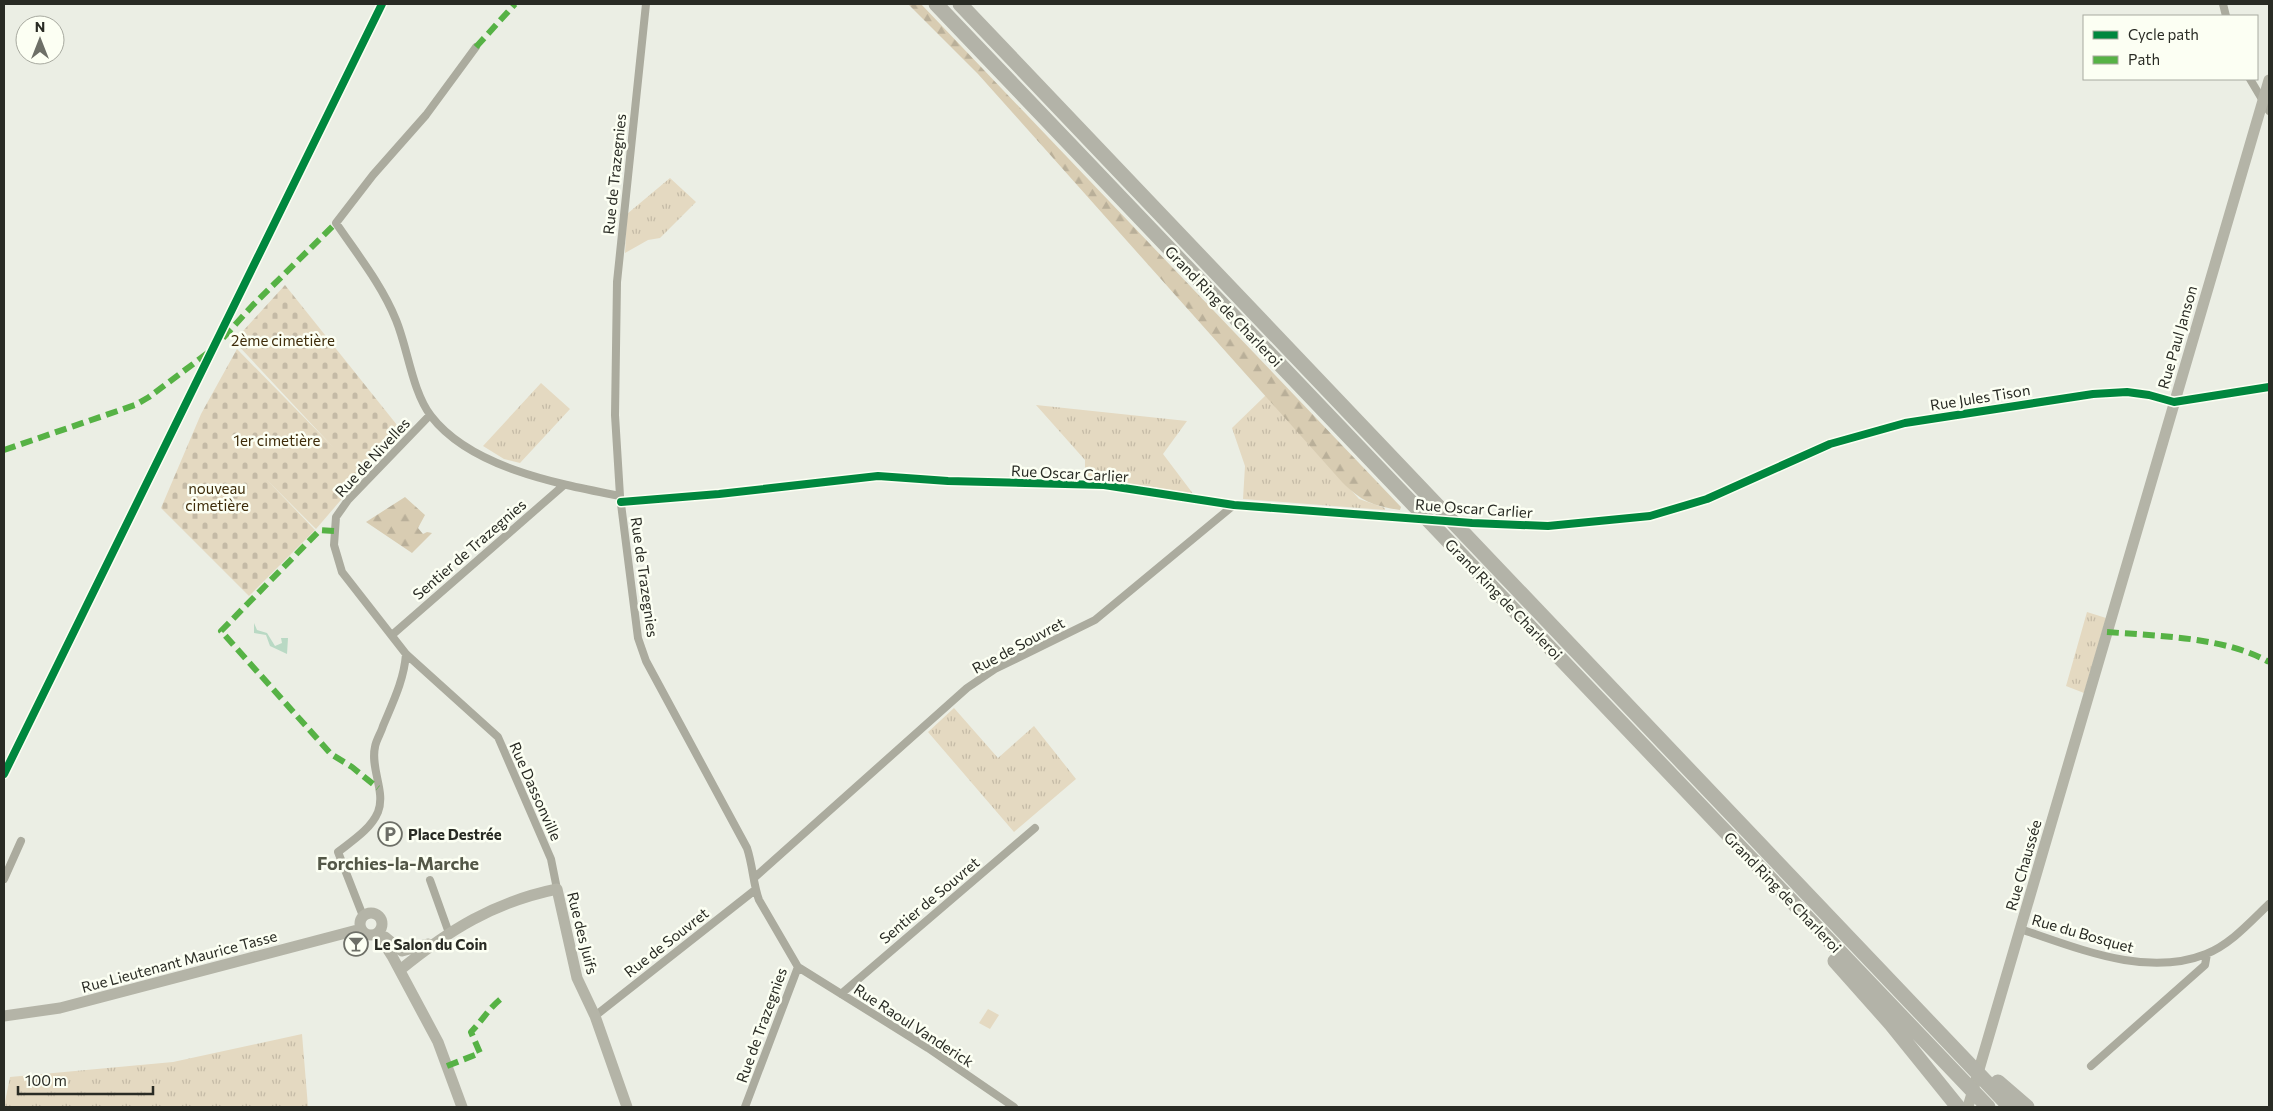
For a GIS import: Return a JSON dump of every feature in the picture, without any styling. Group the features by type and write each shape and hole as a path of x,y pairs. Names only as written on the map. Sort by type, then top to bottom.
{"highway":[{"name":"Grand Ring de Charleroi","path":"936,4 1988,1107"},
{"name":"Grand Ring de Charleroi","path":"960,4 2010,1107"},
{"path":"1810,920 1817,940 1891,1024 1958,1107"},
{"path":"1969,1065 2000,1083 2027,1107"}],"street":[{"name":"Rue de Trazegnies","path":"646,4 617,282 615,428 620,499 638,638 646,661 747,848 752,864 755,890 759,900 798,967 745,1107"},
{"path":"430,415 422,398 396,319 371,273 336,223 373,175 426,115 476,47"},
{"path":"2251,80 2269,111"},
{"name":"Rue Paul Janson","path":"2107,632 2269,80"},
{"name":"Rue Jules Tison","path":"1548,526 1650,516 1707,499 1830,444 1905,423 2093,394 2127,392 2149,394 2174,402 2269,387"},
{"name":"Rue Oscar Carlier","path":"430,415 443,429 498,465 564,485 620,499 719,494 878,476 948,481 1104,485 1234,505 1472,523 1548,526"},
{"name":"Rue de Nivelles","path":"406,654 342,572 334,545 336,517 348,500 430,415"},
{"name":"Sentier de Trazegnies","path":"392,635 564,485"},
{"name":"Rue de Souvret","path":"754,878 967,688 995,669 1094,620 1234,505"},
{"name":"Rue Chaussée","path":"1968,1107 2107,632"},
{"path":"363,916 371,913 380,916 383,924 379,932 371,936 361,929 360,924 363,916 338,852 361,834 378,811 380,795 375,767 375,747 404,674 406,654"},
{"name":"Rue Dassonville","path":"406,654 498,737 551,860 557,889"},
{"name":"Sentier de Souvret","path":"841,994 1035,828"},
{"path":"4,879 21,841"},
{"path":"430,880 450,932"},
{"name":"Rue des Juifs","path":"400,970 436,941 496,907 528,895 557,889 578,978 595,1016 627,1107"},
{"name":"Rue de Souvret","path":"595,1016 755,890"},
{"name":"Rue du Bosquet","path":"2020,929 2118,959 2140,962 2183,961 2207,954 2227,942 2269,904"},
{"name":"Rue Lieutenant Maurice Tasse","path":"4,1016 60,1008 361,929"},
{"path":"379,932 438,1042 462,1107"},
{"name":"Rue des Juifs","path":"379,932 386,940 402,951 419,948 436,941"},
{"path":"2091,1066 2205,965 2207,954"},
{"name":"Rue Raoul Vanderick","path":"798,967 928,1048 1014,1107"}],"green space":[{"path":"908,4 921,4 1401,507 1400,510 1368,502 1355,494 1342,482 978,74"},
{"path":"670,178 696,202 660,238 648,240 625,253 627,214"},
{"path":"285,285 401,430 316,529 266,479 315,530 249,596 161,508 201,414 237,349 333,447 234,341"},
{"path":"541,383 570,409 520,463 504,459 483,446"},
{"path":"1266,395 1359,499 1385,508 1385,510 1243,499 1245,466 1232,428"},
{"path":"1036,405 1187,421 1163,454 1194,495 1153,487 1085,481 1085,460"},
{"path":"405,497 425,515 418,528 423,534 427,532 432,533 412,553 366,522"},
{"path":"2087,612 2106,618 2084,693 2066,686"},
{"path":"954,708 998,758 1034,726 1076,779 1014,832 928,732"},
{"path":"988,1009 999,1015 990,1029 979,1023"},
{"path":"302,1034 308,1107 4,1107 10,1077 173,1062"}],"shaded area":[{"path":"254,623 257,630 267,633 275,646 282,643 281,638 288,638 287,654 270,646 266,635 254,633"}],"marked path":[{"path":"476,47 515,4"},
{"path":"223,338 253,305 336,223"},
{"path":"4,450 135,405 149,397 209,352"},
{"path":"334,531 320,530 221,631 331,754 352,767 378,788"},
{"path":"2107,632 2191,639 2232,647 2269,662"},
{"path":"447,1066 480,1053 471,1032 502,998"}],"cycle path":[{"path":"4,774 382,4"},
{"path":"621,502 719,494 878,476 948,481 1104,485 1234,505 1472,523 1548,526 1650,516 1707,499 1830,444 1905,423 2093,394 2127,392 2149,395 2174,402 2269,387"}],"place":[{"name":"Place Destrée","path":"390,834"},
{"name":"Le Salon du Coin","path":"356,944"}],"district":[{"name":"Forchies-la-Marche","path":"398,863"}],"park label":[{"name":"2ème cimetière","path":"283,340"},
{"name":"1er cimetière","path":"277,440"},
{"name":"nouveau cimetière","path":"217,496"}]}
